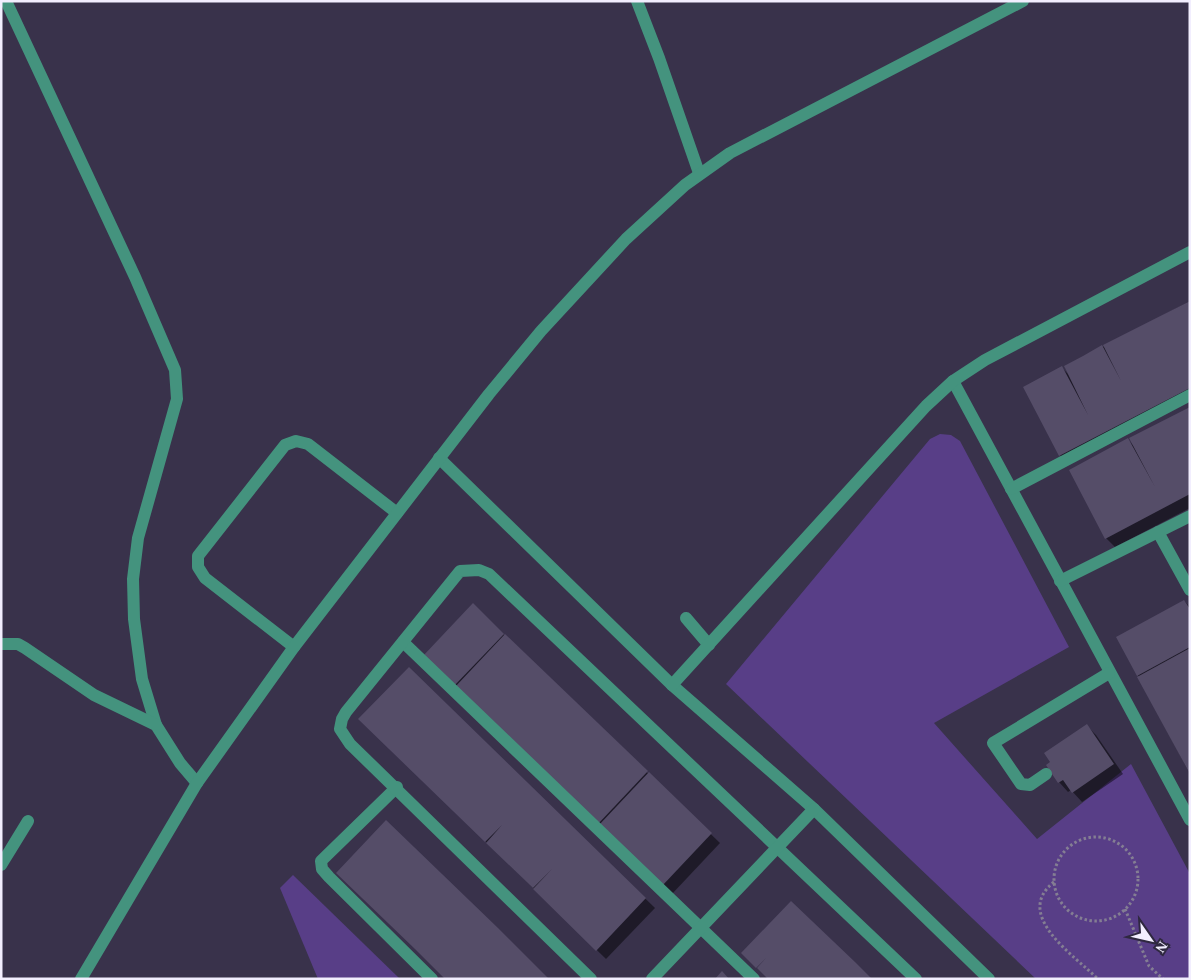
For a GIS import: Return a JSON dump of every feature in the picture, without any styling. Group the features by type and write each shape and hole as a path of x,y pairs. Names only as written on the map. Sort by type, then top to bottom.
{"street":[{"path":"6,1 135,277 175,370 177,399 138,538 133,579 134,619 142,679 156,725 175,756 197,783"},
{"path":"637,1 699,173"},
{"path":"81,979 197,783 294,647 489,394 592,274 660,206 699,173 749,141 1023,1"},
{"path":"672,685 926,406 953,381 985,360 1190,252"},
{"path":"953,381 1108,673 1190,820"},
{"path":"1011,489 1190,395"},
{"path":"294,647 205,578 198,567 198,556 285,445 296,441 308,444 397,513"},
{"path":"439,458 672,685 814,809 989,979"},
{"path":"1060,582 1190,516"},
{"path":"1158,532 1190,590"},
{"path":"590,979 397,787 350,744 340,729 346,712 460,571 479,570 489,574 916,979"},
{"path":"686,618 709,644"},
{"path":"402,642 754,979"},
{"path":"1,644 18,644 94,695 156,725"},
{"path":"1046,774 1030,786 1021,784 992,743 1108,673"},
{"path":"397,787 320,861 322,869 328,877 432,979"},
{"path":"652,979 814,809"},
{"path":"1,865 28,821"}],"path":[{"path":"1090,837 1112,839 1128,851 1138,870 1136,891 1125,909 1107,920 1096,921 1081,918 1068,910 1061,902 1054,882 1058,861 1071,845 1090,837"},
{"path":"1054,882 1043,894 1039,910 1040,918 1049,932 1098,979"},
{"path":"1125,909 1149,966 1163,979"}],"shaded area":[{"path":"940,434 951,435 960,441 1069,647 934,723 1037,839 1131,764 1190,874 1190,979 1036,979 726,684 930,439"},
{"path":"293,875 400,979 318,979 280,888"}],"building":[{"path":"1190,301 1190,388 1059,456 1023,387 1062,366 1088,415 1064,366 1102,345 1121,381 1103,345"},
{"path":"1190,407 1190,494 1105,539 1069,470 1128,438 1155,487 1129,438"},
{"path":"1184,600 1190,609 1190,647 1137,676 1116,637"},
{"path":"473,603 504,634 454,686 423,656"},
{"path":"505,634 648,771 598,824 455,687"},
{"path":"1190,648 1190,774 1137,677"},
{"path":"409,667 646,898 596,951 533,889 552,869 533,888 486,843 502,825 485,842 358,719"},
{"path":"1087,724 1114,764 1072,793 1063,780 1058,783 1046,765 1050,762 1044,753"},
{"path":"649,772 712,833 662,886 599,825"},
{"path":"386,820 549,979 445,979 336,873"},
{"path":"791,901 872,979 768,979 757,968 766,958 756,968 741,953"},
{"path":"722,971 729,979 715,979"}]}
